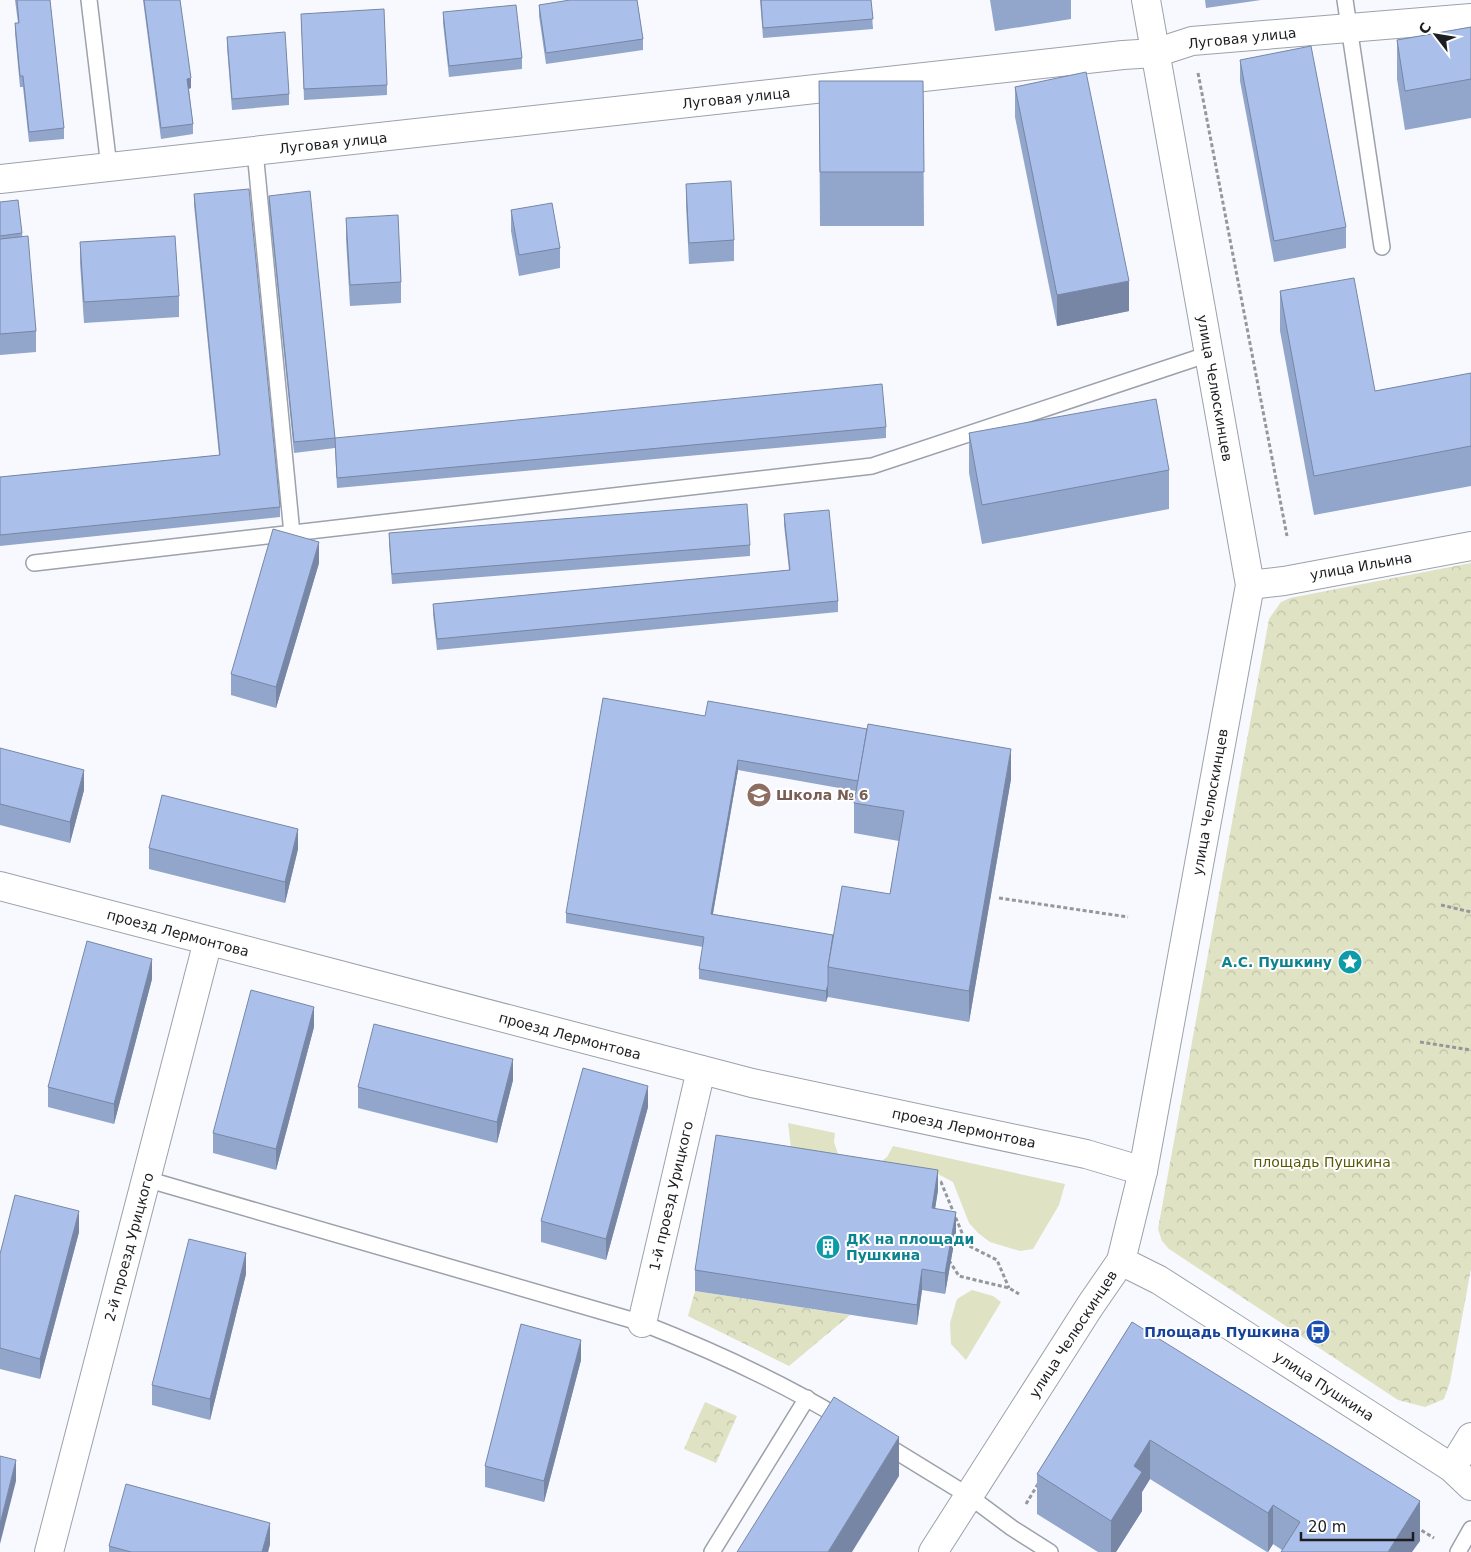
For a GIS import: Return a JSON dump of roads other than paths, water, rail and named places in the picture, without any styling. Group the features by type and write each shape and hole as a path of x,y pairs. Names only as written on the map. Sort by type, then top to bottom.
{"street":[{"name":"улица Челюскинцев","path":"933,1552 1085,1314 1121,1262 1143,1171 1250,585 1146,0"},
{"name":"Луговая улица","path":"0,179 1155,53 1192,41 1471,18"},
{"name":"улица Ильина","path":"1250,585 1471,546"},
{"name":"проезд Лермонтова","path":"0,886 752,1083 1086,1154 1143,1171"},
{"name":"2-й проезд Урицкого","path":"49,1552 208,941"},
{"name":"1-й проезд Урицкого","path":"642,1323 700,1070"},
{"name":"улица Пушкина","path":"1121,1262 1159,1280 1462,1477"},
{"path":"1462,1477 1471,1437"}],"lane":[{"path":"89,0 110,167"},
{"path":"1345,0 1382,247"},
{"path":"255,151 292,534"},
{"path":"34,563 872,466 1209,354"},
{"path":"146,1179 642,1323 698,1344 807,1398 856,1427"},
{"path":"712,1552 807,1398"},
{"path":"872,1436 969,1496 1012,1528 1050,1552"},
{"path":"1458,1552 1471,1529"}],"place":[{"name":"Школа № 6","path":"759,795"},
{"name":"А.С. Пушкину","path":"1350,962"},
{"name":"ДК на площади Пушкина","path":"828,1247"},
{"name":"Площадь Пушкина","path":"1318,1332"}],"park label":[{"name":"площадь Пушкина","path":"1322,1162"}]}
